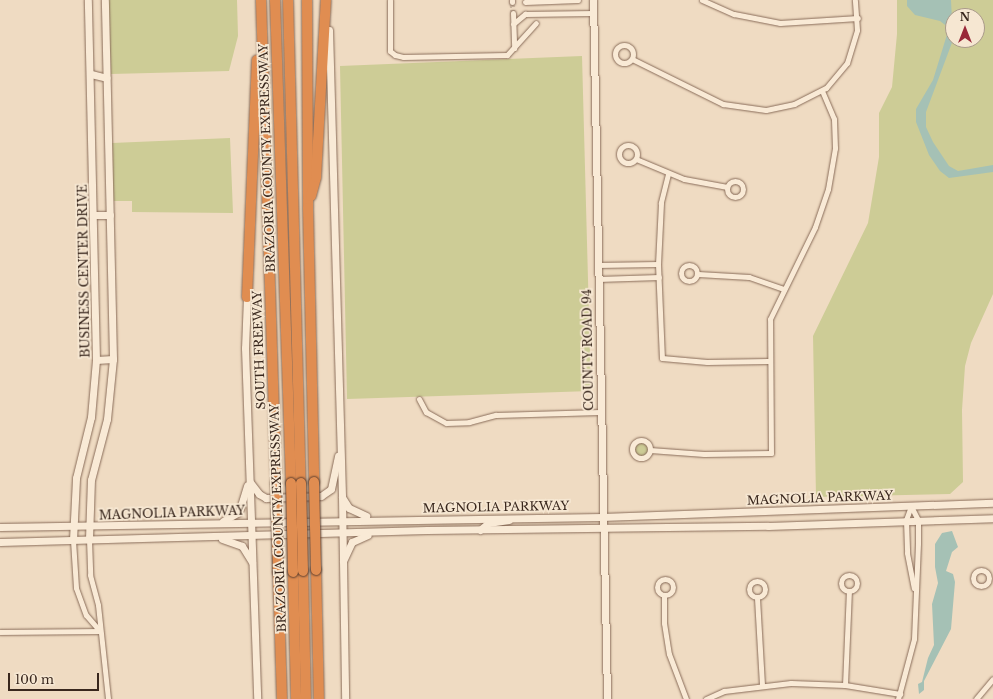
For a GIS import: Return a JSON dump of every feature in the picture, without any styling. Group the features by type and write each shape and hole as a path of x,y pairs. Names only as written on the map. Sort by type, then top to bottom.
{"highway":[{"path":"247,297 260,0"},
{"name":"SOUTH FREEWAY","path":"260,0 282,699"},
{"name":"BRAZORIA COUNTY EXPRESSWAY","path":"275,0 296,483"},
{"name":"BRAZORIA COUNTY EXPRESSWAY","path":"288,0 298,571 296,699"},
{"path":"307,0 308,208 319,699"},
{"path":"308,208 316,177 327,0"},
{"name":"BRAZORIA COUNTY EXPRESSWAY","path":"298,571 306,699"}],"main road":[{"name":"BUSINESS CENTER DRIVE","path":"73,540 76,478 91,417 96,360 95,215 88,0"},
{"path":"89,539 88,527 91,480 107,419 113,360 105,0"},
{"path":"327,0 342,497 341,565 345,699"},
{"name":"COUNTY ROAD 94","path":"593,0 602,517 607,699"},
{"path":"91,74 107,78"},
{"path":"95,215 110,214"},
{"path":"247,297 245,348 257,699"},
{"path":"96,360 113,360"},
{"path":"249,480 258,494 266,498 321,496 328,493 335,480 340,445"},
{"path":"217,523 239,512 249,480"},
{"path":"342,497 349,508 358,514 378,519"},
{"name":"MAGNOLIA PARKWAY","path":"0,527 73,528 341,519 602,517 993,503"},
{"path":"754,511 755,526"},
{"path":"480,530 488,523 521,517"},
{"name":"MAGNOLIA PARKWAY","path":"0,542 378,532 755,526 993,518"},
{"path":"341,565 352,542 378,532"},
{"path":"212,537 242,546 252,562"}],"street":[{"path":"390,0 390,51 395,55 507,54 536,22"},
{"path":"525,14 524,1 578,0"},
{"path":"702,0 734,14 780,23 858,18"},
{"path":"632,59 712,100 738,108 779,108 806,100 822,91 832,82 847,63 855,41 858,18 855,0"},
{"path":"512,13 514,48"},
{"path":"513,24 525,14 593,13"},
{"path":"650,450 704,454 771,453 768,361 770,319 815,227 832,169 835,126 830,105 822,91"},
{"path":"636,159 668,174 727,187"},
{"path":"668,174 661,203 658,264 662,358 707,362 768,361"},
{"path":"598,266 658,264"},
{"path":"698,274 749,277 784,289"},
{"path":"598,279 659,277"},
{"path":"419,399 426,412 446,423 469,422 496,415 600,412"},
{"path":"706,699 724,691 762,685 845,685 899,696 914,639 914,589 918,561 918,520 911,506"},
{"path":"911,506 906,520 909,573 914,589"},
{"path":"89,539 90,575 98,605 99,631 103,645 108,699"},
{"path":"73,540 76,588 86,615 99,631"},
{"path":"845,685 849,591"},
{"path":"664,595 664,623 668,654 686,699"},
{"path":"757,598 762,685"},
{"path":"0,632 99,631"},
{"path":"976,699 993,679"}],"shaded area":[{"path":"108,0 237,0 238,36 229,71 111,74"},
{"path":"897,0 993,0 993,294 971,343 965,366 962,410 963,482 950,494 816,497 813,336 868,223 879,157 879,113 892,87 897,34"},
{"path":"907,0 951,0 951,8 945,8 945,25 940,21 915,15 907,6"},
{"path":"945,41 945,48 950,48 926,112 926,127 933,142 949,166 958,171 993,165 993,172 949,178 940,171 929,155 916,122 916,109 933,80"},
{"path":"582,56 591,391 347,399 340,66"},
{"path":"230,138 233,213 132,212 132,201 113,201 112,143"},
{"path":"641,441 648,446 649,449 644,456 641,457 634,452 633,449 638,442"},
{"path":"952,531 958,547 952,552 946,571 953,574 955,582 951,629 924,681 924,690 919,694 918,684 922,682 928,658 934,645 932,604 938,583 935,567 935,544 942,533"}],"tunnel":[{"path":"512,2 513,13"}]}
